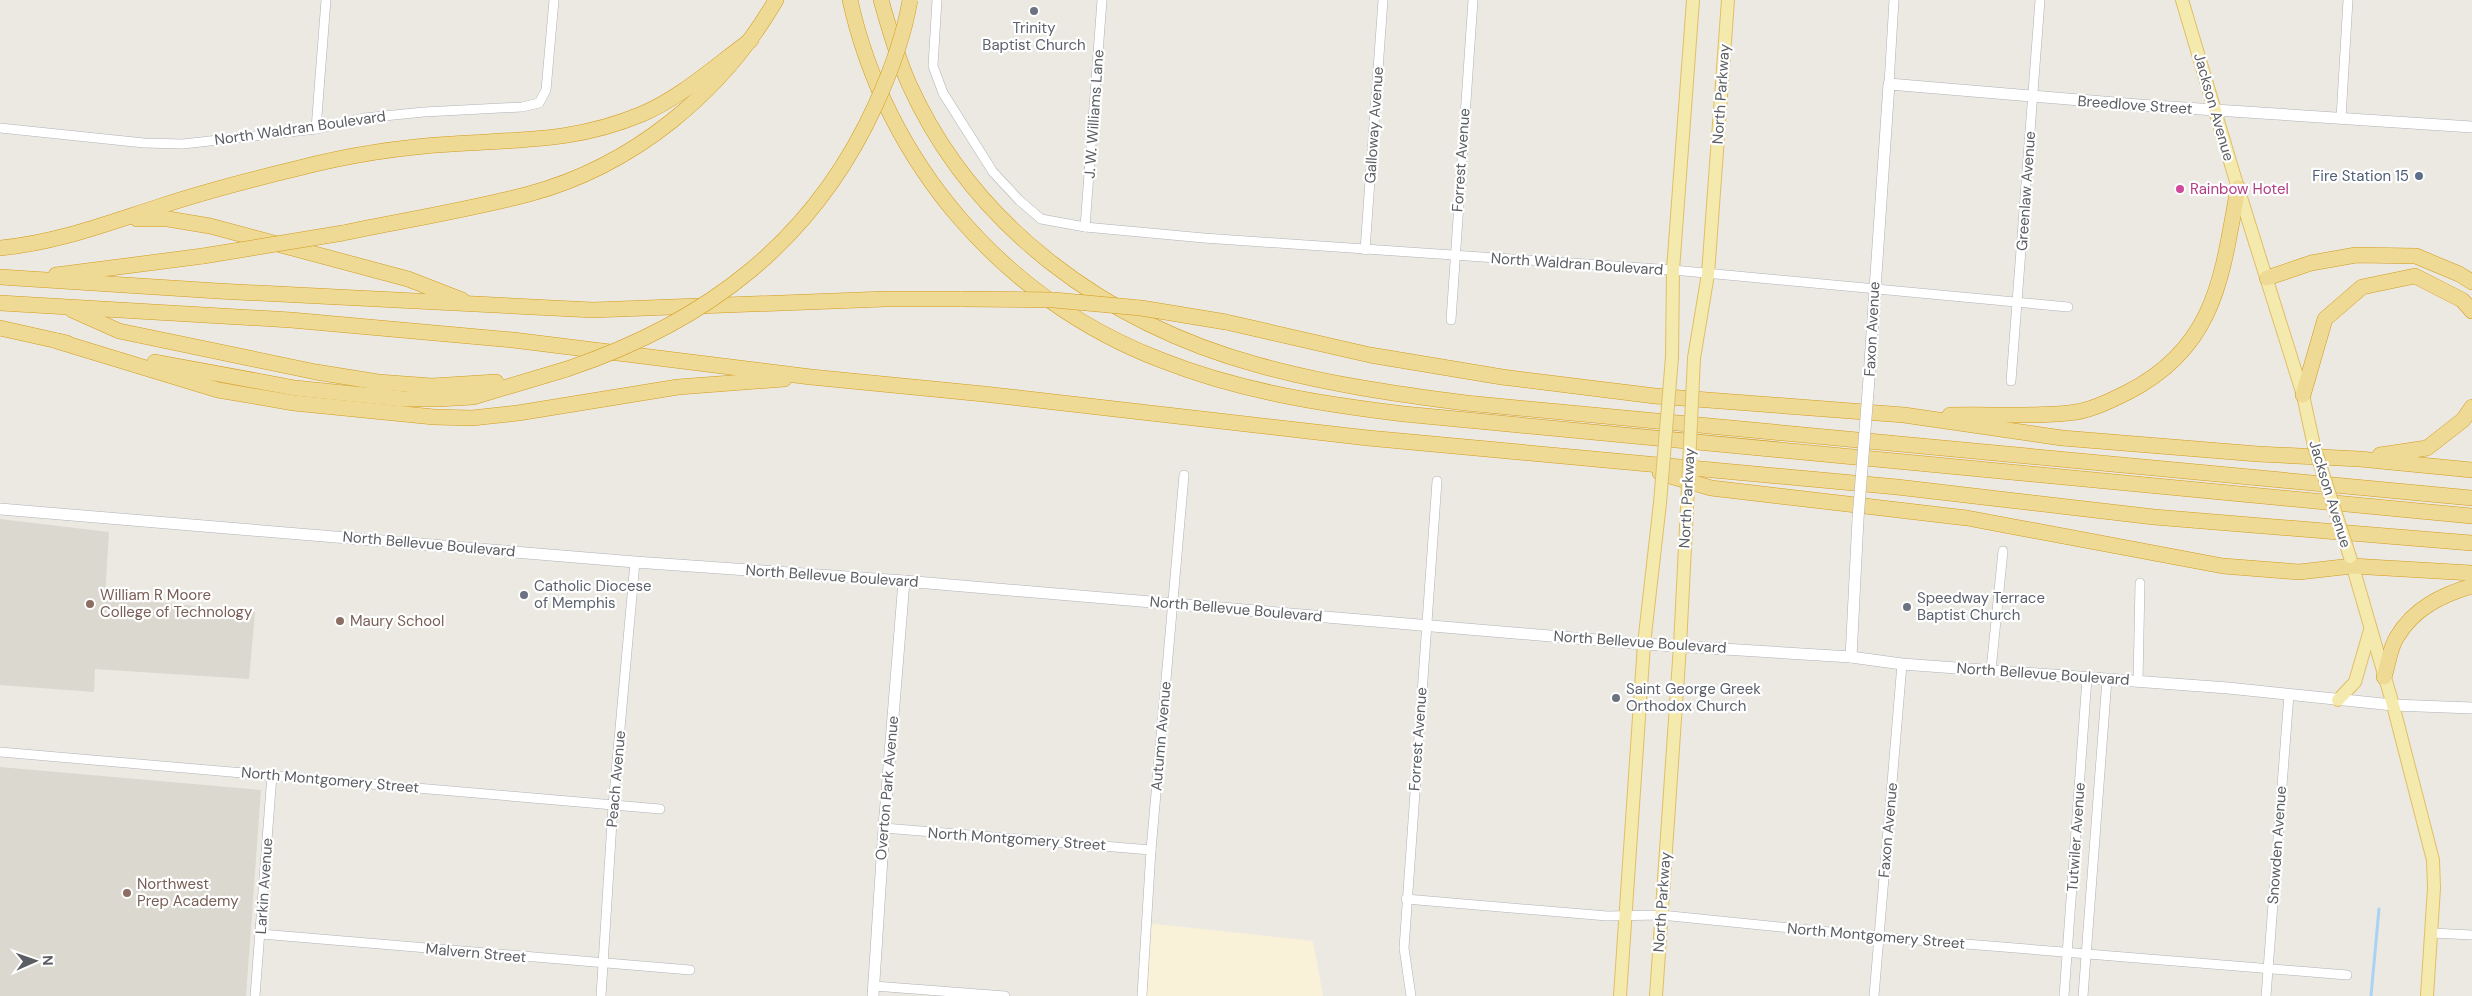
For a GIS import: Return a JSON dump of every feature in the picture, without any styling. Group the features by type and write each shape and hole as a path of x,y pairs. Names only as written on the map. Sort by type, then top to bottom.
{"highway":[{"path":"31,279 99,268 159,263 343,233 529,194 576,178 605,165 665,128 726,71 751,40 776,0"},
{"path":"850,0 864,53 889,113 924,174 966,227 1021,279 1084,322 1160,360 1196,373 1292,397 1404,414 2472,516"},
{"path":"881,0 908,83 928,122 973,187 998,217 1037,253 1074,282 1160,330 1241,360 1353,387 1466,403 2472,498"},
{"path":"0,328 233,378 295,388 403,399 438,399 567,368 628,346 686,317 747,274 782,243 832,182 868,123 894,62 910,0"},
{"path":"0,248 38,242 122,221 161,206 258,178 350,156 427,146 557,138 597,130 645,113 671,99 751,40"},
{"path":"1904,416 2069,413 2109,402 2160,374 2185,351 2206,316 2222,276 2238,188"},
{"path":"122,221 168,219 203,225 408,279 476,305"},
{"path":"2267,278 2311,263 2356,255 2416,256 2460,274 2472,282"},
{"path":"2303,395 2325,319 2362,287 2415,276 2462,300 2472,311"},
{"path":"0,277 476,305 593,310 885,299 1054,300 1141,308 1226,322 1370,355 1502,377 1655,396 1904,416 2062,438 2258,454 2360,459 2472,470"},
{"path":"0,303 291,320 512,340 811,377 1092,406 1368,438 1897,487 2154,517 2472,543"},
{"path":"63,306 119,331 316,372 472,391"},
{"path":"57,341 218,390 294,404 434,417 472,418 518,413 678,387 811,377"},
{"path":"2360,459 2427,448 2464,420 2472,407"},
{"path":"1627,463 1711,488 1967,518 2223,566 2299,572 2351,561 2472,573"},
{"path":"2384,678 2396,637 2420,609 2448,593 2472,586"}],"main road":[{"name":"North Parkway","path":"1620,996 1644,644 1660,503 1672,357 1673,270 1693,0"},
{"name":"North Parkway","path":"1656,996 1680,646 1694,358 1708,274 1728,0"},
{"name":"Jackson Avenue","path":"2182,0 2238,188 2303,395 2314,446 2351,561 2393,705 2433,860 2432,932 2427,996"},
{"path":"2338,700 2355,682 2370,630"}],"street":[{"path":"316,129 326,0"},
{"name":"North Waldran Boulevard","path":"0,128 144,143 183,144 316,129 364,118 424,112 522,107 539,102 546,90 554,0"},
{"path":"937,0 933,66 943,93 993,172 1020,200 1042,219 1085,228"},
{"name":"J. W. Williams Lane","path":"1085,228 1102,0"},
{"name":"Galloway Avenue","path":"1366,250 1383,0"},
{"name":"Forrest Avenue","path":"1451,320 1473,0"},
{"name":"Faxon Avenue","path":"1851,657 1858,520 1894,0"},
{"name":"Greenlaw Avenue","path":"2011,381 2040,0"},
{"path":"2341,118 2348,0"},
{"name":"Breedlove Street","path":"1889,84 2032,97 2472,127"},
{"name":"North Waldran Boulevard","path":"1085,228 1366,250 1673,270 2018,303 2068,306"},
{"name":"Autumn Avenue","path":"1142,996 1151,850 1184,476"},
{"name":"Forrest Avenue","path":"1411,996 1404,948 1406,899 1437,481"},
{"name":"North Bellevue Boulevard","path":"0,509 635,562 904,581 1644,644 1851,657 1902,664 2138,681 2393,705 2472,708"},
{"path":"1991,670 2003,551"},
{"name":"Peach Avenue","path":"601,996 613,806 635,562"},
{"name":"Overton Park Avenue","path":"873,991 904,581"},
{"path":"2138,681 2140,583"},
{"name":"Faxon Avenue","path":"1874,996 1902,664"},
{"name":"Tutwiler Avenue","path":"2064,996 2087,678"},
{"name":"Tutwiler Avenue","path":"2083,996 2107,679"},
{"name":"Snowden Avenue","path":"2266,996 2289,694"},
{"name":"North Montgomery Street","path":"0,752 660,809"},
{"name":"Larkin Avenue","path":"255,996 272,775"},
{"name":"North Montgomery Street","path":"884,828 1151,850"},
{"name":"North Montgomery Street","path":"1406,899 1626,916 1661,915 1878,937 2346,976"},
{"path":"2432,932 2472,935"},
{"name":"Malvern Street","path":"261,934 690,970"},
{"path":"873,991 1004,996"}],"shaded area":[{"name":"William R Moore College of Technology","path":"0,519 109,532 105,597 255,612 249,679 95,669 94,692 0,685"},
{"name":"Northwest Prep Academy","path":"0,767 261,790 246,996 0,996"},
{"path":"1146,923 1313,941 1323,996 1142,996"}],"waterway":[{"path":"2371,996 2379,909"}],"place":[{"name":"Trinity Baptist Church","path":"1034,11"},
{"name":"Fire Station 15","path":"2419,176"},
{"name":"Rainbow Hotel","path":"2180,189"},
{"name":"Catholic Diocese of Memphis","path":"524,595"},
{"name":"William R Moore College of Technology","path":"90,604"},
{"name":"Speedway Terrace Baptist Church","path":"1907,607"},
{"name":"Maury School","path":"340,621"},
{"name":"Saint George Greek Orthodox Church","path":"1616,698"},
{"name":"Northwest Prep Academy","path":"127,893"}]}
